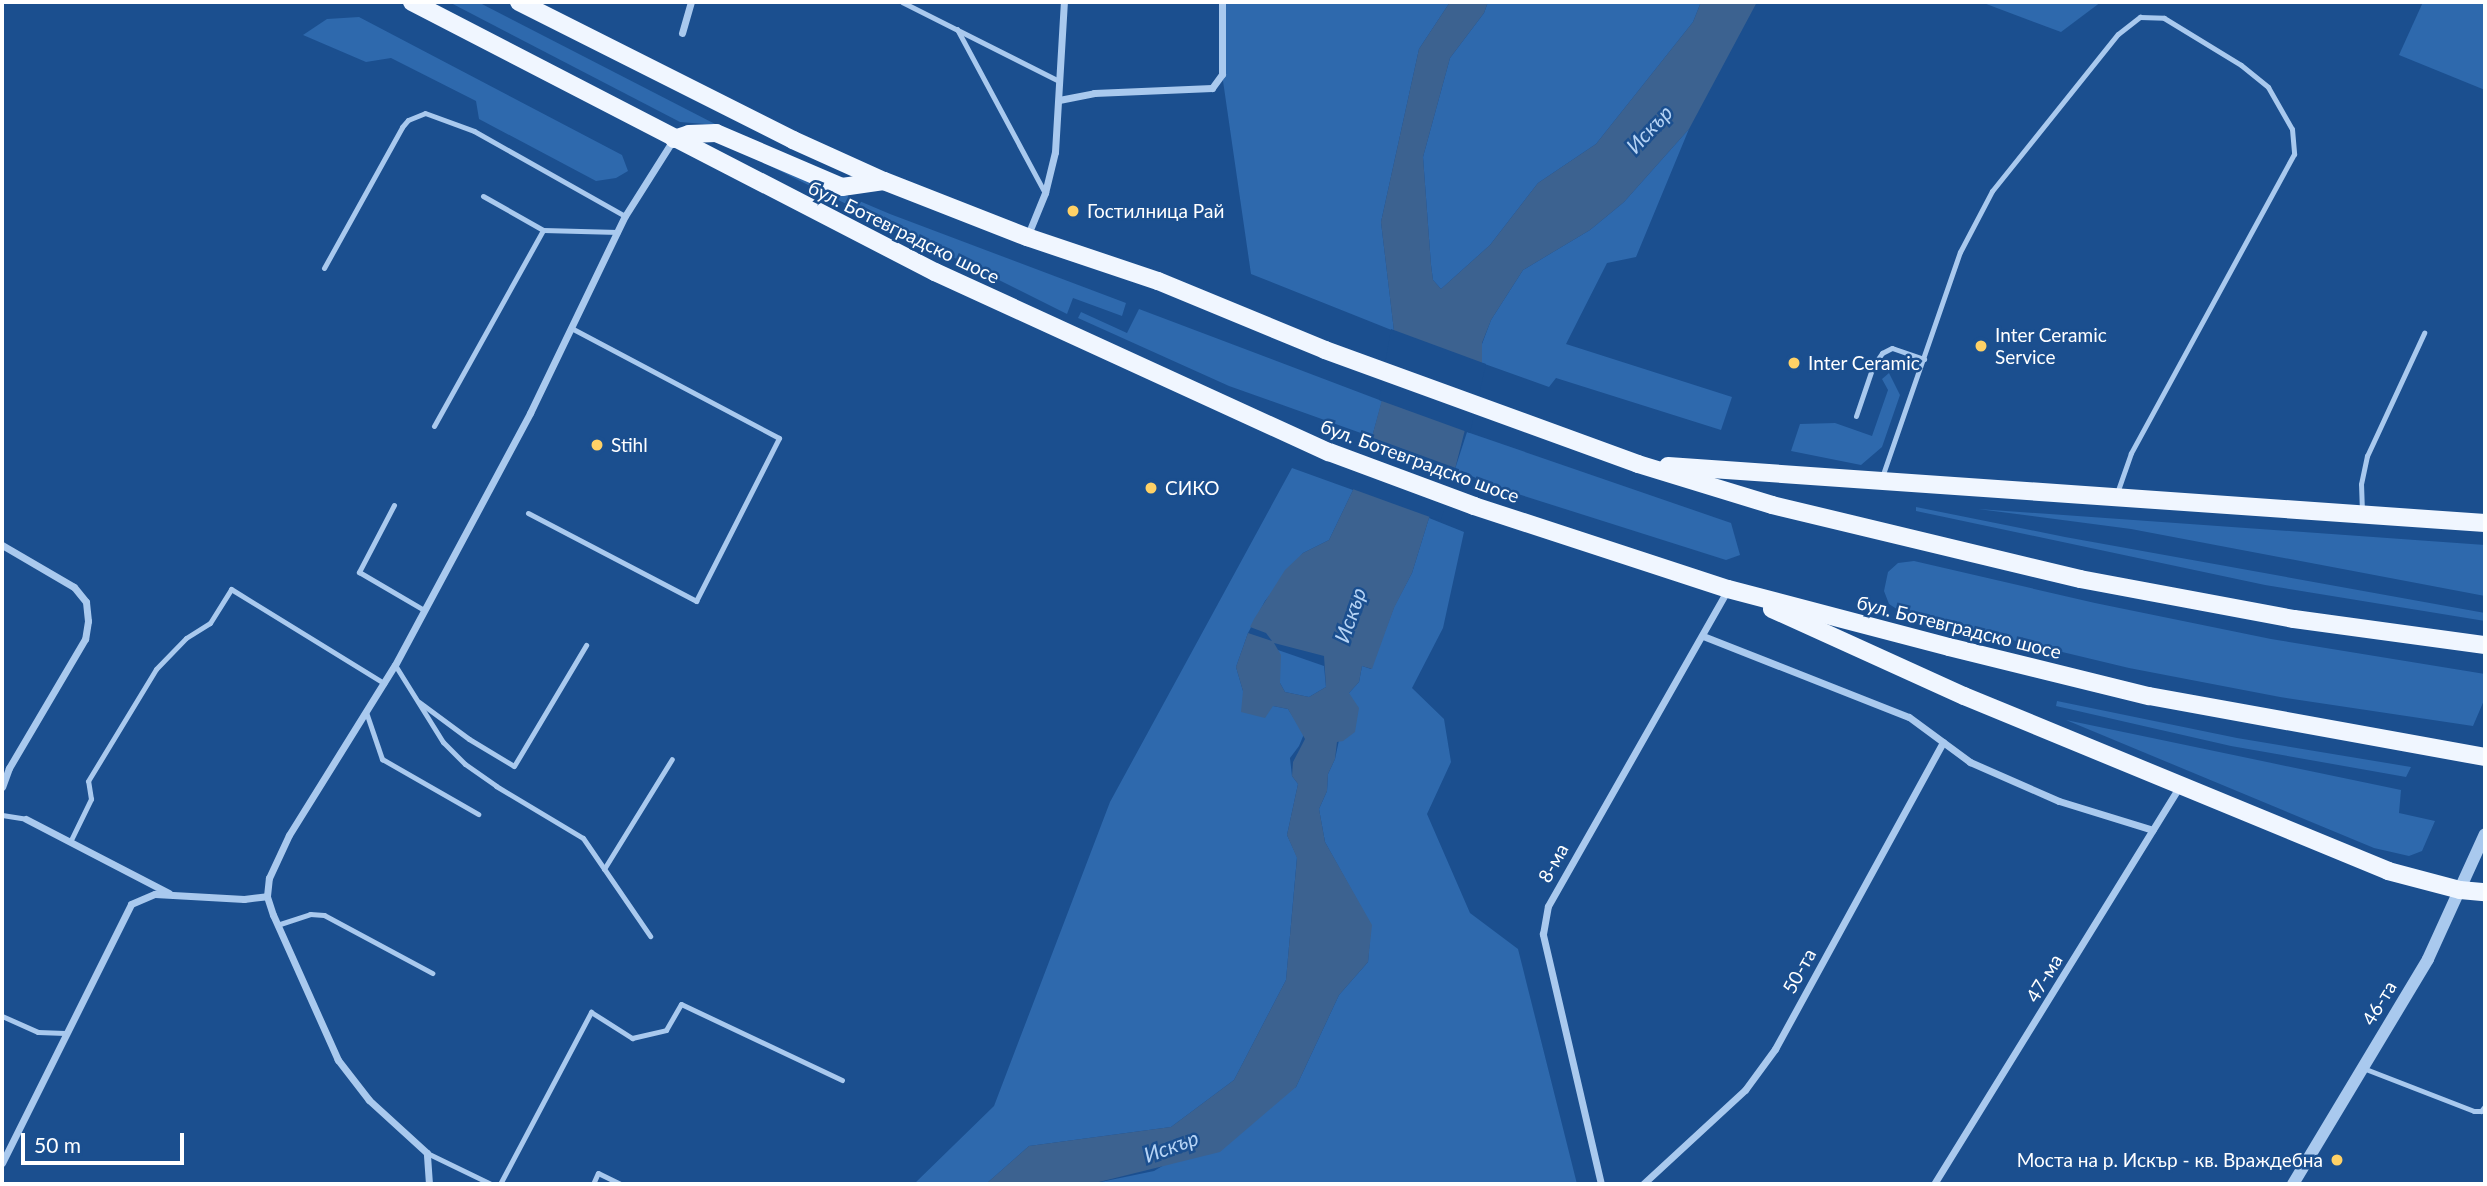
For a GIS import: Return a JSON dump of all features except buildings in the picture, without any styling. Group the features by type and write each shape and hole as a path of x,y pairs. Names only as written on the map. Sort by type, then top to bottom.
{"main road":[{"name":"бул. Ботевградско шосе","path":"412,2 935,272 1329,452 1474,506 1728,589 2149,696 2421,748 2485,757"},
{"name":"бул. Ботевградско шосе","path":"519,2 793,140 884,181 1027,237 1158,281 1325,350 1638,464 1772,505 2080,579 2294,618 2481,644"},
{"path":"674,139 701,132 716,133 842,187 884,181"},
{"path":"1638,464 2485,523"},
{"path":"1728,589 1964,696 2388,871 2460,890 2485,892"}],"street":[{"path":"682,33 691,2"},
{"path":"1027,237 1045,193 1055,152 1059,100 1057,80 1064,2"},
{"path":"1059,100 1094,93 1212,88 1222,74 1222,2"},
{"path":"429,1184 427,1153 369,1100 338,1060 277,925 267,896 269,878 289,835 395,664 573,329 625,216 674,139"},
{"path":"2,545 75,587 86,602 88,621 85,639 9,768 2,787"},
{"name":"8-ма","path":"1601,1184 1543,934 1548,906 1728,589"},
{"path":"1703,636 1909,718 1970,762 2059,801 2153,830"},
{"name":"50-та","path":"1643,1184 1745,1090 1775,1049 1943,742"},
{"name":"47-ма","path":"1934,1184 2179,787"},
{"path":"26,819 170,893"},
{"name":"46-та","path":"2293,1184 2428,959 2485,834"},
{"path":"2,1163 131,904 142,897 170,893 244,899 267,896"}],"lane":[{"path":"902,2 1057,80"},
{"path":"1881,479 1961,252 1992,191 2119,34 2140,17 2164,18 2241,65 2268,87 2292,129 2294,154 2131,453 2116,496"},
{"path":"957,29 1045,193"},
{"path":"324,268 402,127 408,120 425,113 474,131 625,216"},
{"path":"483,196 543,230 618,232"},
{"path":"434,426 543,230"},
{"path":"528,513 695,601 779,438 573,329"},
{"path":"2362,516 2361,484 2367,456 2424,332"},
{"path":"1856,415 1873,366 1882,353 1892,348 1924,359"},
{"path":"394,505 359,572 424,610"},
{"path":"70,842 91,799 88,781 156,669 172,650 210,623 231,589 384,682"},
{"path":"414,698 470,739 514,766 586,645"},
{"path":"395,664 443,743 464,764 583,838 650,936"},
{"path":"366,712 382,759 478,814"},
{"path":"604,869 672,759"},
{"path":"2,815 26,819"},
{"path":"277,925 310,914 324,915 432,973"},
{"path":"500,1184 591,1012 632,1038 666,1030 681,1004 842,1080"},
{"path":"2,1016 38,1032 65,1033"},
{"path":"2363,1068 2474,1111 2481,1111 2485,1106"},
{"path":"427,1153 491,1184"},
{"path":"593,1184 598,1173 621,1184"}],"shaded area":[{"path":"449,2 478,2 717,125 680,122"},
{"path":"1222,2 1450,2 1419,49 1381,222 1394,331 1251,274 1222,74"},
{"path":"1488,2 1701,2 1693,22 1596,144 1538,183 1490,245 1441,289 1433,280 1423,157 1450,58 1484,13"},
{"path":"1981,2 2101,2 2061,32"},
{"path":"2423,2 2485,2 2485,90 2399,55"},
{"path":"359,17 622,155 628,171 616,178 596,181 479,119 476,101 391,58 366,62 303,35 327,19"},
{"path":"1689,129 1636,257 1607,263 1566,344 1732,397 1721,430 1556,378 1549,387 1482,363 1482,344 1491,320 1523,270 1590,230 1624,202"},
{"path":"732,147 890,214 1126,303 1122,316 1073,298 1067,314"},
{"path":"1139,309 1382,401 1372,437 1229,386 1078,318 1081,312 1127,333"},
{"path":"1889,373 1900,395 1882,447 1861,465 1791,451 1800,424 1835,423 1872,436 1888,390 1882,379"},
{"path":"1467,432 1731,523 1740,555 1726,560 1502,489 1455,469"},
{"path":"1292,468 1353,490 1329,540 1303,553 1265,601 1248,633 1236,667 1243,691 1273,706 1288,709 1304,734 1290,758 1292,776 1298,784 1287,835 1297,857 1286,980 1234,1080 1171,1127 1029,1146 986,1184 914,1184 994,1106 1110,802"},
{"path":"1916,507 2065,537 2485,613 2485,621 2265,585 1916,511"},
{"path":"1978,509 2485,545 2485,596 2131,529"},
{"path":"1429,518 1464,532 1443,628 1412,688 1444,719 1451,762 1427,814 1470,913 1518,949 1577,1184 1091,1184 1154,1171 1296,1087 1339,995 1368,962 1371,925 1325,842 1319,809 1327,791 1328,774 1335,759 1349,693 1359,682 1362,666 1371,669 1394,607 1412,573"},
{"path":"1914,561 2095,603 2271,639 2485,674 2485,698 2473,726 2280,697 2129,668 1945,624 1903,613 1889,604 1884,591 1888,572 1898,563"},
{"path":"1278,650 1324,666 1326,687 1309,697 1285,692 1280,683"},
{"path":"2057,701 2237,738 2411,767 2406,777 2231,746 2056,706"},
{"path":"2066,720 2401,790 2399,813 2435,821 2422,851 2409,856 2374,848"}],"water":[{"name":"Искър","path":"1450,2 1488,2 1484,13 1450,58 1423,157 1433,280 1441,289 1490,245 1538,183 1596,144 1693,22 1701,2 1757,2 1689,129 1624,202 1590,230 1523,270 1491,320 1482,343 1482,363 1455,469 1429,518 1412,573 1394,608 1372,669 1362,666 1359,682 1349,693 1359,708 1355,732 1337,742 1335,759 1328,774 1327,791 1319,809 1325,842 1372,925 1368,962 1339,995 1296,1087 1220,1152 1091,1184 986,1184 1029,1146 1171,1127 1234,1080 1286,980 1297,858 1287,835 1298,784 1292,776 1293,762 1305,739 1288,709 1273,706 1265,718 1241,712 1243,691 1236,667 1248,633 1272,641 1266,633 1250,627 1285,570 1303,553 1329,540 1353,490 1372,437 1387,381 1394,331 1381,222 1419,49","holes":["1274,643 1324,656 1326,687 1309,697 1285,692 1280,683 1281,655"]}],"pier":[{"path":"1391,329 1486,364 1470,433 1379,400"},
{"path":"1368,436 1459,469 1440,521 1349,488"}],"place":[{"name":"Гостилница Рай","path":"1073,211"},
{"name":"Inter Ceramic Service","path":"1981,346"},
{"name":"Inter Ceramic","path":"1794,363"},
{"name":"Stihl","path":"597,445"},
{"name":"СИКО","path":"1151,488"},
{"name":"Моста на р. Искър - кв. Враждебна","path":"2337,1160"}]}
